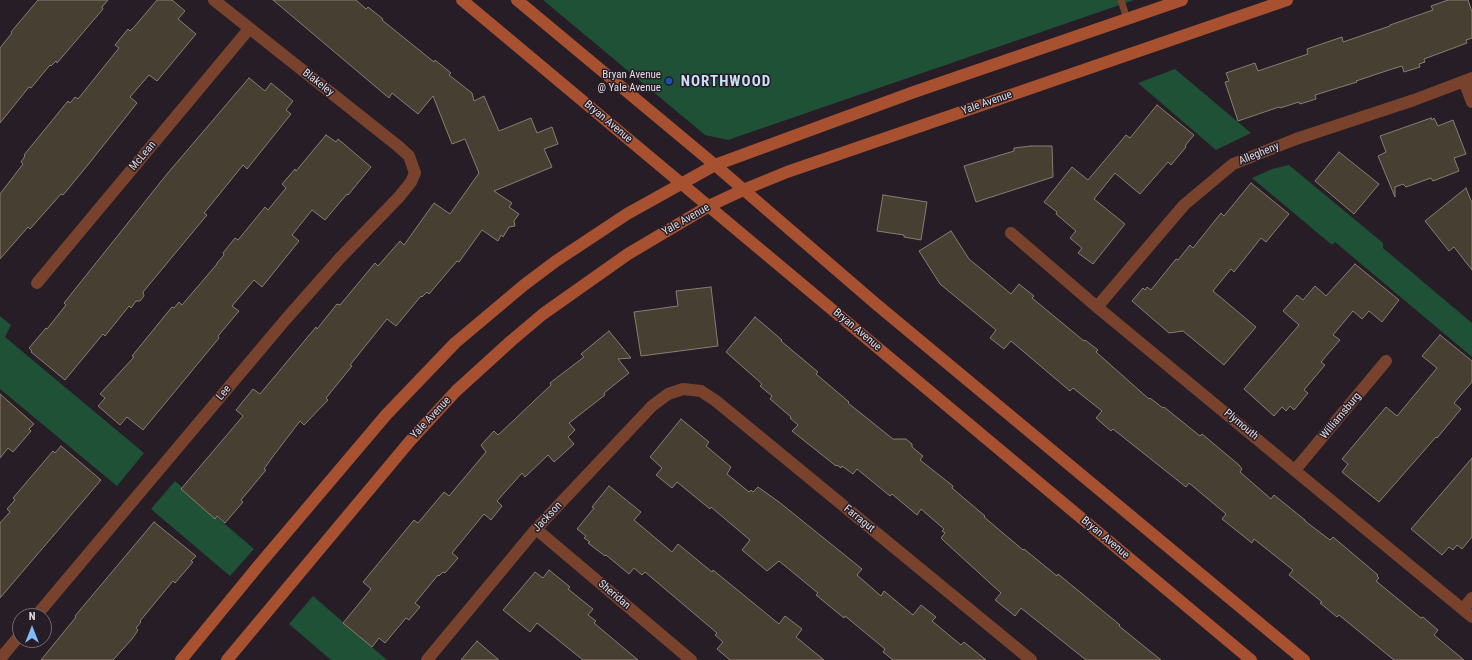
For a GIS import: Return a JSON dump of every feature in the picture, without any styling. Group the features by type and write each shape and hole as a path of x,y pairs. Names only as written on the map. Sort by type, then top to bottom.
{"main road":[{"name":"Bryan Avenue","path":"462,0 1251,660"},
{"path":"517,0 715,165 876,304 1304,660"},
{"path":"181,660 386,415 455,343 524,285 556,261 627,214 715,165 914,92 1182,0"},
{"name":"Yale Avenue","path":"227,660 410,441 456,391 543,314 628,254 710,206 743,190 787,172 1287,0"}],"street":[{"name":"Blakeley","path":"214,0 398,146 408,156 415,173"},
{"name":"McLean","path":"37,283 249,29"},
{"path":"1468,80 1472,102"},
{"name":"Allegheny","path":"1097,307 1184,205 1233,164 1296,139 1414,100 1468,80"},
{"name":"Lee","path":"43,608 286,319 340,258 398,197 411,182 415,173"},
{"name":"Plymouth","path":"1011,233 1097,307 1467,613"},
{"name":"Williamsburg","path":"1295,470 1386,361"},
{"name":"Jackson","path":"427,660 536,529 652,406 668,394 683,389"},
{"name":"Farragut","path":"683,389 701,391 716,401 1031,660"},
{"name":"Sheridan","path":"536,529 690,660"},
{"path":"1467,613 1472,598"},
{"path":"0,659 12,645"}],"lane":[{"path":"1121,0 1127,19"}],"green space":[{"path":"543,0 1134,0 728,140 705,135"},
{"path":"1175,69 1251,133 1216,150 1138,83"},
{"path":"1289,165 1383,243 1383,248 1472,323 1472,357 1335,242 1332,245 1252,178 1272,169"},
{"path":"0,316 11,325 5,337 144,453 117,486 0,389"},
{"path":"175,481 254,549 230,576 151,509"},
{"path":"313,596 387,660 331,660 289,624"}],"building":[{"path":"38,0 108,0 102,7 103,9 57,63 56,61 51,66 50,65 31,88 29,87 0,123 0,48 12,33 11,32"},
{"path":"157,0 172,0 185,11 178,19 196,34 157,81 149,75 130,97 137,103 87,166 63,195 61,194 30,229 28,227 0,259 0,194 23,164 21,162 25,156 24,155 68,101 70,103 75,97 78,99 119,48 115,45 128,29 130,31 135,26"},
{"path":"273,0 356,0 366,9 368,7 434,62 435,60 451,73 449,75 472,93 474,101 484,96 499,131 531,118 537,133 552,127 558,144 544,149 552,167 494,191 512,203 509,207 519,214 514,221 515,226 509,227 503,237 501,235 498,241 482,230 459,262 457,261 429,294 427,292 422,297 421,296 396,326 387,319 350,365 352,366 326,398 328,400 304,425 300,421 264,469 266,470 241,500 243,502 225,523 217,516 215,519 181,489 243,416 236,410 253,389 260,394 316,327 317,329 337,304 340,305 375,263 378,266 400,241 404,245 434,203 450,214 479,173 465,139 452,144 433,96 418,114 392,93 389,98"},
{"path":"1448,0 1468,0 1472,12 1472,38 1466,40 1467,43 1424,59 1425,62 1419,64 1420,67 1404,72 1402,66 1315,95 1316,99 1300,104 1299,102 1280,108 1279,107 1238,121 1225,82 1229,81 1226,73 1255,63 1258,71 1308,54 1307,49 1342,37 1343,42 1433,10 1431,6"},
{"path":"249,78 265,91 271,83 293,101 286,110 291,114 247,169 243,165 204,213 207,215 143,292 144,296 140,301 136,301 131,308 129,306 105,336 103,334 65,380 31,352 32,351 29,348 46,328 47,329 66,305 64,303 167,174"},
{"path":"1157,105 1194,135 1171,165 1168,162 1140,194 1115,173 1094,199 1125,224 1093,264 1078,253 1082,248 1070,238 1076,231 1056,214 1057,212 1044,202 1072,167 1088,180 1126,135 1130,138"},
{"path":"1431,118 1432,120 1434,118 1438,126 1453,120 1466,154 1454,158 1459,171 1433,181 1431,178 1406,187 1403,184 1395,187 1395,197 1378,156 1386,152 1380,136"},
{"path":"326,135 336,142 338,139 371,167 325,220 312,210 292,235 299,241 262,287 254,280 232,306 239,311 218,336 219,338 143,430 127,417 120,425 98,406 105,398 100,394 134,357 132,356 172,307 174,308 179,302 182,305 217,264 224,255 223,253 235,238 238,240 265,207 268,210 286,188 282,184 295,169 296,171"},
{"path":"1052,146 1053,177 976,202 964,166 1014,151 1014,148"},
{"path":"1339,152 1379,184 1354,214 1315,181"},
{"path":"1251,183 1289,214 1266,242 1261,238 1234,272 1231,269 1213,291 1256,327 1224,365 1183,331 1169,333 1132,301 1143,288 1145,290 1147,287 1151,290 1176,259 1178,260 1190,245 1193,248 1221,213 1224,216"},
{"path":"1466,188 1472,203 1472,270 1454,247 1449,251 1425,221"},
{"path":"883,195 927,202 921,240 904,237 904,235 877,231"},
{"path":"951,231 969,259 1011,294 1019,284 1034,296 1032,298 1084,341 1085,340 1098,350 1096,352 1149,399 1150,398 1163,408 1164,407 1200,436 1202,434 1239,465 1242,469 1240,472 1271,499 1274,495 1330,540 1333,537 1378,575 1377,576 1379,578 1376,581 1438,630 1434,635 1464,660 1394,660 1339,615 1337,617 1320,603 1322,602 1289,575 1293,570 1254,539 1252,543 1222,519 1226,514 1189,483 1186,487 1113,429 1111,431 1096,418 1102,411 1073,388 1070,391 1011,341 1004,349 990,338 996,330 940,284 919,251"},
{"path":"1355,264 1399,300 1382,322 1369,311 1362,319 1353,311 1333,335 1340,340 1321,362 1325,365 1304,390 1308,393 1294,410 1290,406 1286,411 1282,407 1274,416 1244,389 1299,325 1283,311 1297,295 1303,300 1315,286 1326,296"},
{"path":"711,287 718,346 641,356 634,312 678,306 676,291"},
{"path":"755,317 818,372 816,374 849,402 848,403 893,439 906,439 912,444 912,447 923,456 920,460 953,486 952,488 985,516 984,517 1023,550 1024,549 1057,576 1058,574 1161,660 1086,660 1021,608 1015,616 995,600 1001,593 941,538 945,533 942,531 944,529 921,509 917,515 892,494 890,496 857,469 853,474 842,466 841,468 837,465 836,466 792,431 798,425 770,399 772,396 760,386 762,384 726,352"},
{"path":"609,331 631,358 618,359 629,373 604,393 605,395 569,423 575,430 568,437 574,444 554,462 548,455 525,477 522,473 497,501 502,506 491,520 484,514 452,553 458,558 445,573 443,572 439,576 438,575 415,603 420,607 409,620 406,618 385,643 379,638 372,647 343,623 371,589 363,582 414,520 418,523 444,492 449,496 486,452 481,445 494,431 498,435 551,385 550,383 584,357 581,354"},
{"path":"1440,335 1472,361 1472,382 1454,403 1461,409 1379,502 1342,472 1348,464 1342,459 1386,407 1397,416 1437,368 1422,356"},
{"path":"0,394 34,424 29,429 31,431 13,452 8,448 0,458"},
{"path":"681,419 709,442 706,446 731,467 727,474 749,492 751,490 753,492 758,487 779,502 862,569 857,575 881,596 884,591 913,615 921,605 936,617 932,621 961,645 964,642 986,660 893,660 883,652 885,649 845,616 844,618 816,595 818,593 779,561 767,571 742,550 750,540 711,507 710,509 677,482 672,488 656,475 662,468 650,457"},
{"path":"61,446 101,480 0,598 0,523 10,512 7,509 15,500 13,498 53,451 55,453"},
{"path":"1472,458 1472,537 1462,549 1457,545 1453,550 1449,547 1442,555 1411,529"},
{"path":"609,486 641,512 634,520 672,552 678,544 712,572 713,570 779,624 785,616 802,629 796,637 824,660 730,660 717,649 723,642 715,635 717,633 645,572 642,575 634,568 629,574 606,555 605,556 588,543 590,542 584,538 586,536 577,529"},
{"path":"154,522 196,556 191,561 193,562 175,583 173,581 140,621 141,622 136,628 138,630 132,639 113,660 41,660 76,617 75,616"},
{"path":"549,570 570,587 568,589 593,609 588,615 596,621 594,623 638,660 583,660 537,623 530,632 503,610 535,572 543,578"},
{"path":"477,641 499,660 461,660"}],"place":[{"name":"Bryan Avenue @ Yale Avenue","path":"669,81"}],"district":[{"name":"NORTHWOOD","path":"726,82"}]}
